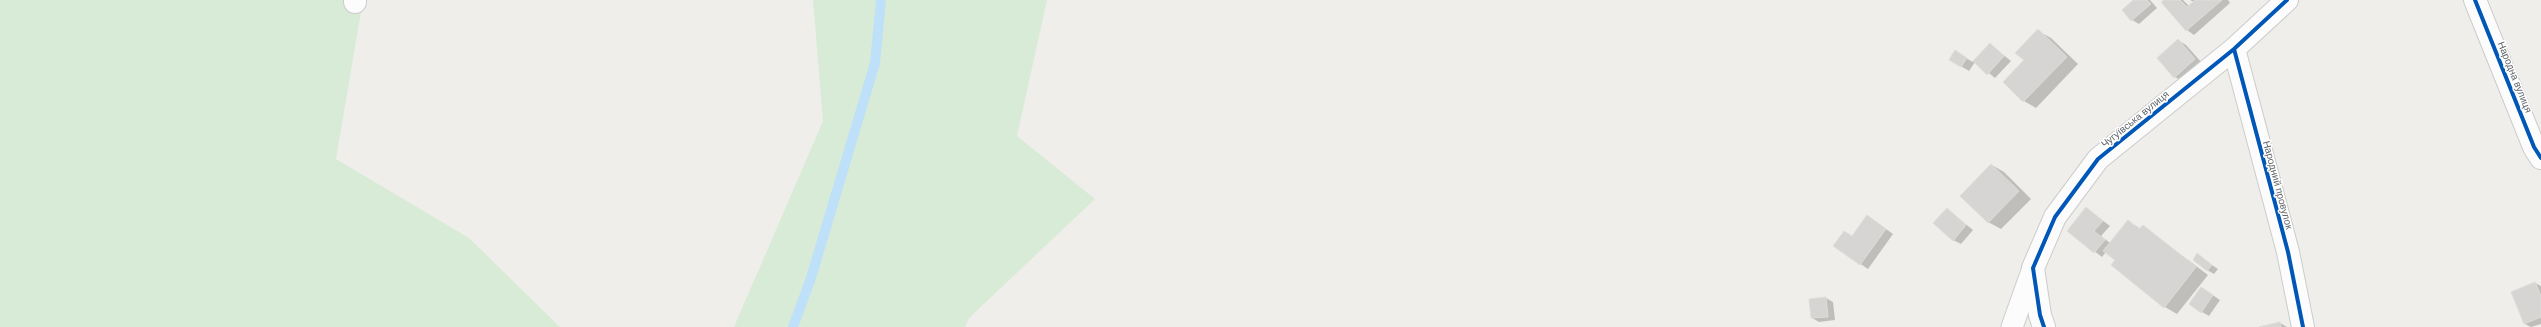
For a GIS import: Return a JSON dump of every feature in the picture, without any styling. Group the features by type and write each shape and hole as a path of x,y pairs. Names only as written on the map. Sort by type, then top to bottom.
{"street":[{"name":"Чугуївська вулиця","path":"2033,268 2055,217 2098,159 2234,49 2286,0"},
{"name":"Народна вулиця","path":"2475,0 2534,147 2541,158"},
{"name":"Народний провулок","path":"2234,49 2288,252 2303,327"},
{"path":"2033,268 2040,315 2044,327"}],"lane":[{"path":"2012,327 2033,268"}],"green space":[{"path":"0,0 363,0 336,159 469,238 560,327 0,327"},
{"path":"813,0 1047,0 1017,136 1095,199 969,318 965,327 734,327 823,121"}],"building":[{"path":"2133,0 2147,0 2151,4 2131,21 2122,10"},
{"path":"2164,0 2180,0 2187,7 2195,0 2222,0 2186,31 2161,2"},
{"path":"2038,29 2067,57 2023,102 2003,82 2024,60 2015,53"},
{"path":"2178,39 2195,59 2174,78 2157,58"},
{"path":"1990,43 2004,56 1987,75 1973,61"},
{"path":"1955,50 1967,58 1961,67 1949,60"},
{"path":"1991,164 2019,191 1988,223 1960,196"},
{"path":"2086,207 2103,221 2094,231 2105,240 2094,253 2067,231"},
{"path":"1947,208 1966,225 1953,241 1933,223"},
{"path":"1867,215 1886,229 1860,265 1833,246 1844,231 1852,236"},
{"path":"2128,220 2139,229 2143,225 2196,267 2164,308 2111,265 2115,260 2103,251"},
{"path":"2197,253 2212,265 2207,271 2193,260"},
{"path":"2535,282 2541,296 2541,317 2524,324 2511,292"},
{"path":"2201,287 2213,295 2201,313 2189,304"},
{"path":"1826,297 1828,317 1811,318 1809,299"},
{"path":"2280,322 2281,327 2259,327"}],"waterway":[{"path":"793,327 811,278 875,63 881,0"}],"cycle path":[{"path":"2044,327 2040,315 2033,268 2055,217 2098,159 2234,49 2287,0"},
{"path":"2475,0 2534,147 2541,158"},
{"path":"2234,49 2288,252 2303,327"}]}
